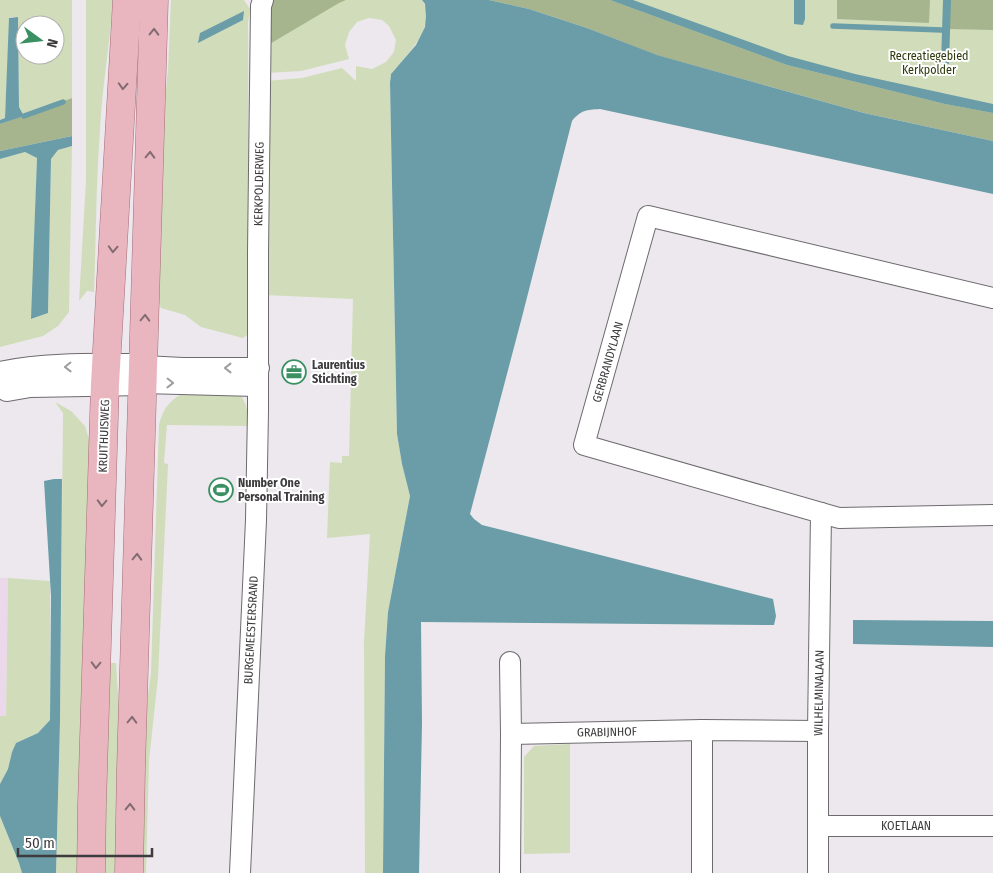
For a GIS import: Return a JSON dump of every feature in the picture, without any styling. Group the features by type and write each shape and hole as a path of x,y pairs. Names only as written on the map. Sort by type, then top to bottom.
{"main road":[{"name":"KRUITHUISWEG","path":"91,873 106,375 127,0"},
{"path":"129,873 154,0"}],"street":[{"name":"KERKPOLDERWEG","path":"258,377 262,0"},
{"name":"GERBRANDYLAAN","path":"993,298 648,216 584,445 839,518 993,515"},
{"path":"0,374 29,369 106,375 258,377"},
{"path":"0,390 106,375"},
{"name":"BURGEMEESTERSRAND","path":"240,873 256,528 258,377"},
{"name":"WILHELMINALAAN","path":"818,873 821,513"},
{"path":"510,662 510,873"},
{"path":"702,730 702,873"},
{"name":"GRABIJNHOF","path":"511,734 702,730 818,731"},
{"name":"KOETLAAN","path":"818,826 993,826"}],"shaded area":[{"path":"0,578 8,578 6,716 0,716"}],"green space":[{"path":"0,0 72,0 72,98 24,116 19,107 19,65 65,65 65,15 15,15 15,17 10,17 5,118 0,120"},
{"path":"86,0 113,0 101,114 94,292 87,291 79,301 86,180"},
{"path":"171,0 244,0 250,9 248,23 249,325 247,335 243,338 201,327 185,315 161,308 159,303 159,206 162,127 168,70"},
{"path":"273,0 422,0 426,8 426,24 423,32 408,54 393,71 390,80 397,434 410,496 388,612 385,656 383,873 365,873 364,642 370,534 327,538 330,462 342,463 342,456 349,456 353,299 264,295 266,81 302,78 342,68 356,81 356,66 372,69 386,62 394,52 396,40 389,26 382,20 369,18 357,22 349,32 345,45 349,59 301,71 267,73"},
{"path":"273,0 346,0 268,45"},
{"name":"Recreatiegebied Kerkpolder","path":"489,0 993,0 993,141 529,9"},
{"path":"489,0 610,0 787,65 945,104 993,113 993,141 864,113 656,55 587,28 529,9"},
{"path":"837,0 930,0 929,23 837,19"},
{"path":"949,0 993,0 993,30 948,29"},
{"path":"72,98 72,136 0,151 0,124"},
{"path":"72,146 69,312 58,326 43,336 0,347 0,159 25,152 37,158 32,319 48,313 51,159 58,150"},
{"path":"185,392 235,392 242,397 246,405 248,426 167,425 164,463 168,464 158,677 149,761 146,873 139,873 141,754 151,672 159,425 168,405"},
{"path":"55,402 71,411 85,426 91,446 82,873 56,873 60,721 63,413"},
{"path":"8,578 50,581 50,720 38,733 16,743 8,769 0,784 0,716 6,716"},
{"path":"108,663 116,663 122,754 119,873 102,873"},
{"path":"570,744 570,853 524,854 524,757 534,746"},
{"path":"0,816 19,863 22,873 0,873"}],"water":[{"path":"422,0 489,0 529,9 587,28 657,55 864,113 993,141 993,194 600,109 584,111 575,117 572,121 470,514 482,525 773,599 776,616 774,625 421,622 422,723 419,873 383,873 385,656 388,612 410,496 397,434 390,83 391,74 416,45 425,27 425,4"},
{"path":"610,0 633,0 788,56 855,74 993,104 993,113 945,104 787,65"},
{"path":"794,0 805,0 805,19 803,25 794,24"},
{"path":"943,0 951,0 949,64 941,62"},
{"path":"244,11 243,20 198,43 200,33"},
{"path":"15,17 15,65 19,65 19,107 24,116 0,124 0,120 5,118 9,18"},
{"path":"72,136 72,146 58,150 51,159 48,313 31,319 37,158 25,152 0,159 0,151"},
{"path":"62,479 60,721 56,873 22,873 0,816 0,784 8,769 16,743 38,733 50,720 51,596 44,481"},
{"path":"853,620 993,621 993,647 853,644"}],"waterway":[{"path":"833,26 942,30"},
{"path":"24,116 63,102"}],"place":[{"name":"Laurentius Stichting","path":"294,372"},
{"name":"Number One Personal Training","path":"221,490"}]}
